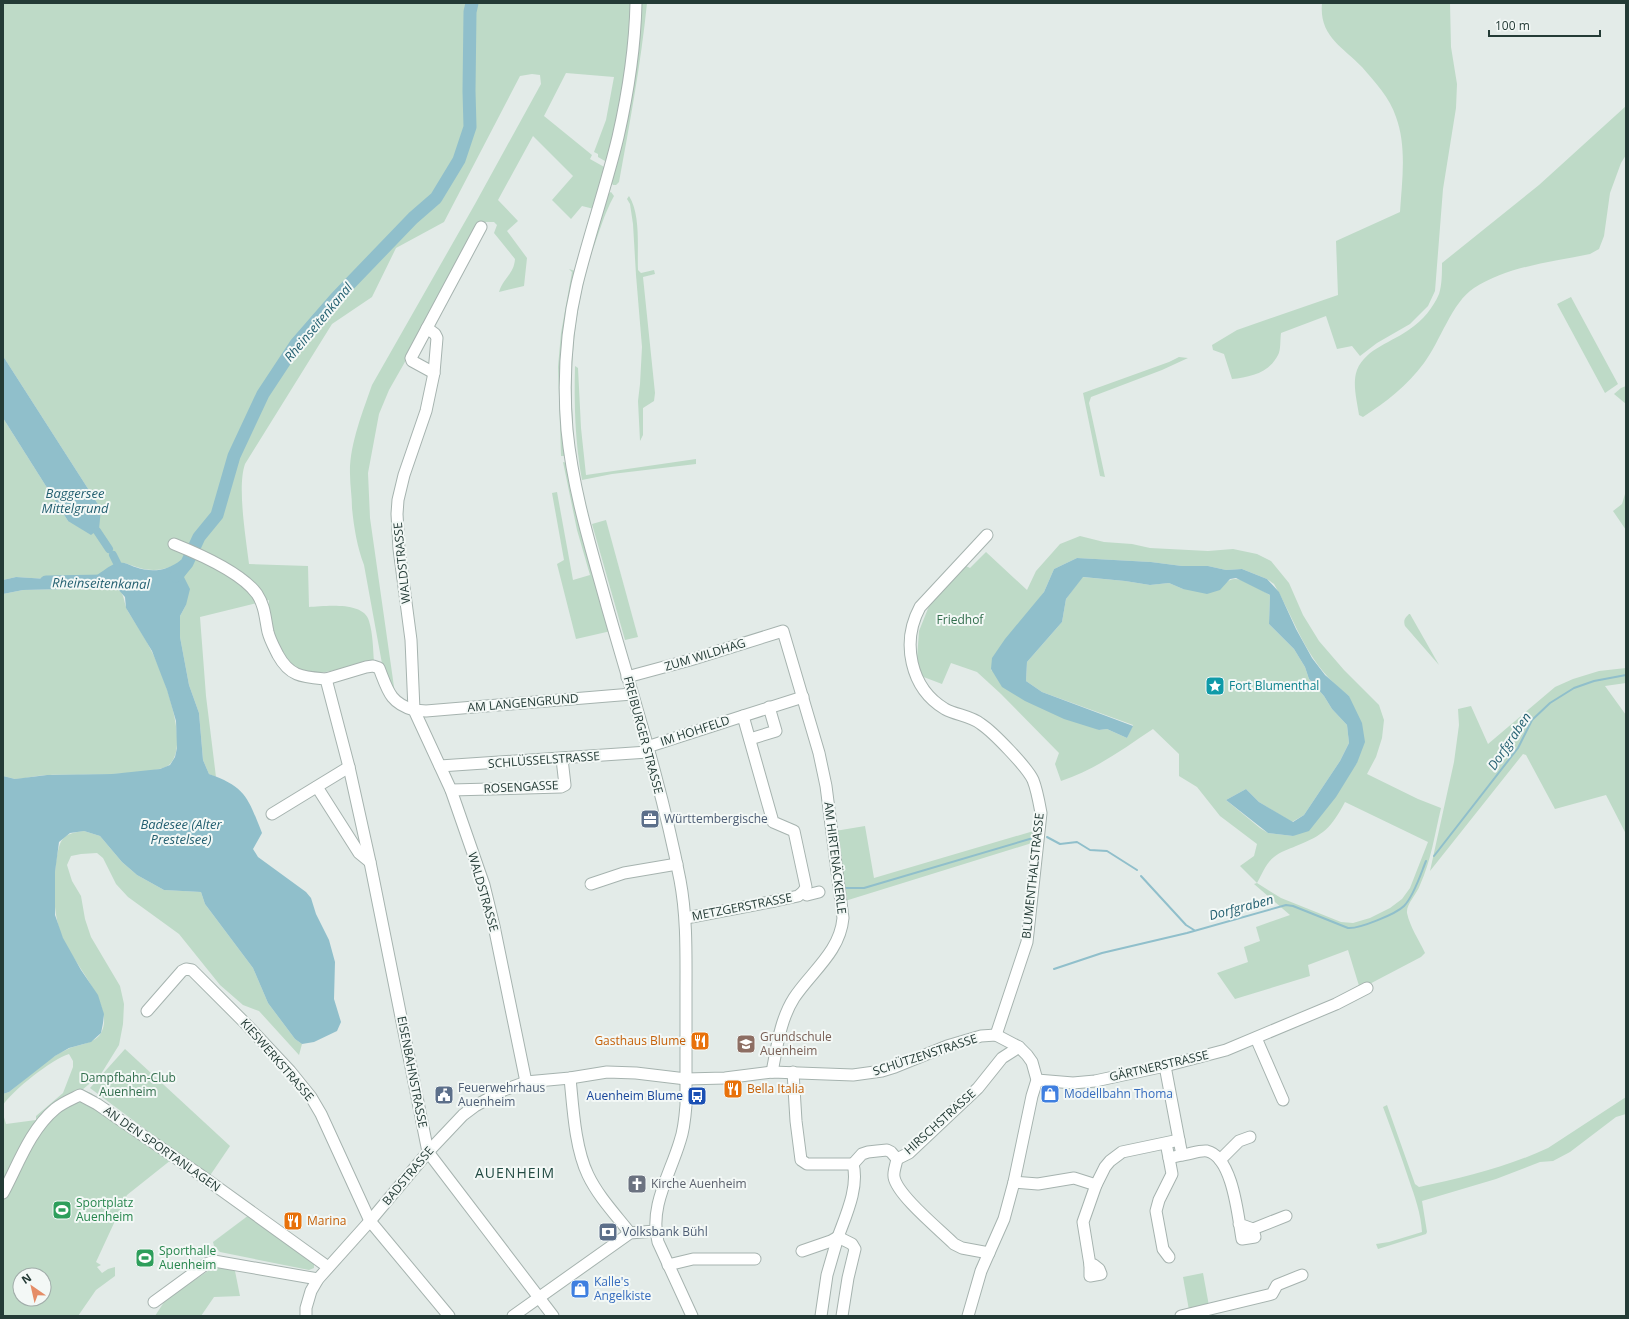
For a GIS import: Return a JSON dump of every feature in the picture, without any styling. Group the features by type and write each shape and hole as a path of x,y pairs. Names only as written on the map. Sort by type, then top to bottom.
{"street":[{"name":"FREIBURGER STRASSE","path":"636,3 635,34 628,85 618,136 577,287 569,332 566,382 567,430 574,480 582,520 647,749 677,864 686,918 686,1105 683,1128 655,1216 655,1231 668,1265 692,1316"},
{"path":"434,373 412,362 411,358 481,227"},
{"name":"WALDSTRASSE","path":"427,328 435,334 437,338 434,373 421,428 404,475 398,500 397,514 399,549 412,640 414,710 451,790 487,896 526,1082"},
{"name":"BLUMENTHALSTRASSE","path":"987,535 920,607 913,626 911,649 916,676 922,688 931,700 950,711 981,723 1025,769 1032,779 1037,792 1041,813 1027,942 996,1035"},
{"path":"174,544 192,551 241,579 257,594 265,609 268,632 272,645 290,672 303,676 326,679 373,666 379,668 389,693 395,701 403,707 414,710"},
{"name":"ZUM WILDHAG","path":"627,677 690,660 783,631"},
{"name":"AM HIRTENÄCKERLE","path":"772,1072 784,1017 794,998 827,958 842,930 843,918 826,786 819,753 783,631"},
{"name":"EISENBAHNSTRASSE","path":"326,679 349,767 370,862 428,1152 553,1316"},
{"name":"AM LANGENGRUND","path":"414,710 632,694"},
{"name":"IM HOHFELD","path":"647,749 803,696"},
{"path":"750,739 776,731 769,707"},
{"name":"IM HOHFELD","path":"743,716 773,822 794,831 806,887 803,892"},
{"name":"SCHLÜSSELSTRASSE","path":"440,766 562,759 647,749"},
{"name":"ROSENGASSE","path":"451,790 561,787 565,785 562,759"},
{"path":"272,814 349,767"},
{"path":"316,787 359,852 370,862"},
{"path":"591,884 624,873 677,864"},
{"name":"METZGERSTRASSE","path":"686,918 798,896 803,892 807,895 819,892"},
{"name":"KIESWERKSTRASSE","path":"147,1011 182,971 186,969 192,970 246,1024 312,1096 370,1221"},
{"name":"GÄRTNERSTRASSE","path":"1037,1080 1073,1083 1095,1081 1165,1066 1226,1050 1336,1004 1367,988"},
{"path":"968,1316 981,1271 1004,1219 1037,1080 1032,1062 1019,1046 996,1035"},
{"name":"SCHÜTZENSTRASSE","path":"686,1079 725,1078 772,1072 853,1075 882,1071 980,1036 996,1035"},
{"path":"1256,1038 1283,1100"},
{"name":"HIRSCHSTRASSE","path":"853,1164 862,1154 868,1152 887,1150 897,1159 909,1153 978,1088 1002,1058 1019,1046"},
{"path":"1165,1066 1182,1155"},
{"name":"BADSTRASSE","path":"306,1316 306,1308 311,1291 318,1279 454,1123 475,1106 504,1090 526,1082 570,1078 607,1072 636,1073 686,1079"},
{"path":"793,1072 796,1121 801,1160 807,1164 853,1164 855,1172 845,1216 827,1275 821,1316"},
{"path":"570,1078 575,1128 587,1173 601,1196 630,1233"},
{"name":"AN DEN SPORTANLAGEN","path":"3,1193 25,1149 42,1122 56,1108 80,1095 97,1104 193,1170 328,1267"},
{"path":"1220,1160 1239,1141 1250,1137"},
{"path":"1090,1265 1083,1222 1096,1185 1108,1164 1122,1152 1179,1140"},
{"path":"1166,1143 1172,1174 1159,1200 1156,1211 1163,1249 1169,1257"},
{"path":"1169,1158 1204,1151 1214,1155 1220,1160 1226,1168 1230,1179 1242,1239 1254,1237 1253,1228 1286,1216"},
{"path":"897,1159 894,1178 896,1184 906,1197 954,1244 962,1248 989,1253"},
{"path":"1014,1182 1038,1184 1074,1178 1096,1185"},
{"path":"370,1221 449,1316"},
{"path":"513,1316 630,1233 655,1231"},
{"path":"802,1251 831,1242 838,1237"},
{"path":"838,1237 852,1244 855,1248 848,1278 842,1316"},
{"path":"668,1265 693,1259 755,1259"},
{"path":"154,1302 206,1264 214,1261 318,1279"},
{"path":"1185,1316 1272,1294 1277,1285 1302,1275"}],"green space":[{"path":"3,3 632,3 624,92 609,160 605,161 598,157 598,154 594,152 606,120 614,77 566,73 544,116 592,155 590,159 606,168 594,209 582,206 571,219 552,200 573,176 533,136 498,200 518,221 507,231 527,258 524,286 499,292 513,268 515,259 494,233 497,225 494,222 486,222 479,226 389,390 379,414 368,473 370,518 395,694 383,669 364,565 359,551 355,530 350,474 350,463 354,440 372,385 541,84 540,75 532,74 520,76 444,222 396,248 372,297 332,324 245,464 242,499 249,564 308,566 309,607 343,606 360,610 366,615 369,621 373,642 374,662 311,675 293,668 282,655 268,617 269,600 200,617 206,696 216,777 209,774 203,760 199,713 189,685 180,637 180,616 186,605 173,566 149,570 125,563 99,588 108,584 119,589 129,613 150,647 157,662 168,692 176,726 177,741 175,754 170,764 162,768 132,773 44,775 15,779 3,776 3,594 23,590 64,589 63,580 16,577 3,580 3,418 68,521 101,509 3,356"},
{"path":"639,3 647,3 642,48 619,182 616,185 613,185 611,182"},
{"path":"1322,3 1450,3 1451,47 1457,84 1456,108 1443,189 1435,291 1428,306 1410,324 1377,343 1360,356 1352,346 1337,349 1326,316 1281,333 1279,353 1270,366 1258,373 1232,379 1224,354 1213,350 1212,345 1237,330 1338,295 1336,241 1400,212 1403,152 1402,140 1396,117 1390,103 1377,84 1362,67 1333,40 1324,24"},
{"path":"1626,106 1626,155 1621,163 1610,193 1604,236 1599,249 1590,254 1545,262 1516,270 1487,281 1474,288 1466,294 1459,303 1430,354 1411,379 1396,393 1372,411 1363,417 1359,415 1355,381 1357,370 1361,362 1380,346 1410,329 1427,313 1439,294 1442,263 1539,185"},
{"path":"611,192 614,196 607,210 592,252 584,280 575,333 572,360 572,413 577,469 570,422 571,351 582,279 607,194"},
{"path":"629,196 633,204 637,222 638,270 641,273 654,270 655,274 643,277 655,393 654,401 643,408 643,435 640,441 638,401 642,347 633,224 630,204 627,199"},
{"path":"569,269 575,271 576,274 566,453 564,456 561,456 558,367 561,333 572,272"},
{"path":"1571,297 1618,384 1605,393 1557,304"},
{"path":"1179,357 1188,358 1162,370 1091,397 1089,403 1105,477 1100,476 1083,393"},
{"path":"575,366 578,368 581,428 586,475 696,459 696,464 612,474 582,480 576,423"},
{"path":"1626,386 1626,404 1614,394"},
{"path":"563,462 567,463 611,631 576,639 557,564 564,560 552,493 557,492 573,580 590,575 577,530"},
{"path":"1625,494 1626,530 1613,511 1622,504"},
{"path":"606,520 638,637 625,640 592,524"},
{"name":"Friedhof","path":"1080,536 1104,542 1132,544 1150,548 1208,551 1233,549 1257,554 1271,561 1289,583 1303,615 1319,641 1344,670 1379,705 1384,720 1382,738 1376,757 1367,774 1418,799 1441,808 1424,876 1407,910 1410,923 1425,953 1421,957 1360,989 1348,950 1308,965 1310,976 1235,999 1217,973 1248,962 1244,947 1260,941 1256,927 1290,915 1254,884 1257,883 1240,866 1254,856 1257,844 1220,816 1197,787 1179,776 1179,754 1153,729 1097,765 1061,781 1055,764 1059,753 1001,694 977,672 951,663 942,684 921,676 917,659 919,631 931,601 966,566 970,568 986,552 1027,590 1036,571 1060,544","holes":["1077,558 1151,562 1182,566 1208,566 1226,570 1242,569 1267,579 1274,584 1313,658 1335,684 1349,696 1357,763 1293,836 1268,833 1226,800 1246,789 1259,802 1292,822 1304,815 1340,761 1349,743 1347,725 1332,709 1324,696 1309,679 1305,667 1294,649 1269,624 1270,595 1248,582 1231,579 1227,582 1183,589 1169,583 1150,585 1082,577 1066,599 1062,622 1027,662 1026,681 1042,692 1133,725 1127,738 1107,729 1099,730 991,670 1044,592 1054,569","1345,802 1428,842 1410,888 1402,899 1390,908 1370,918 1353,923 1341,922 1281,898 1257,883 1271,859 1276,855 1314,838 1326,830"]},
{"path":"1409,614 1439,665 1405,626 1405,619"},
{"path":"1626,668 1626,683 1605,686 1626,715 1626,834 1606,795 1555,809 1526,755 1523,754 1430,871 1454,762 1459,725 1458,709 1471,706 1488,744 1555,687 1573,679 1599,671"},
{"path":"865,826 874,878 1037,830 1035,842 845,901 835,831"},
{"path":"84,831 100,836 122,862 137,875 164,890 201,892 205,904 253,968 268,1003 295,1039 302,1044 299,1055 259,1011 243,1005 220,985 179,934 128,897 116,884 103,858 97,853 71,856 67,865 72,881 81,896 85,919 91,937 120,986 124,1004 123,1024 119,1045 101,1074 82,1090 91,1093 176,1156 127,1195 96,1262 101,1265 97,1267 102,1273 115,1267 115,1276 96,1290 78,1316 3,1316 3,1114 6,1124 36,1120 36,1116 63,1093 73,1067 73,1061 69,1054 43,1068 15,1091 3,1105 3,1094 9,1092 60,1053 98,1037 101,1033 104,1022 103,1011 98,998 62,937 55,910 54,881 56,862 62,839 70,834"},
{"name":"Dampfbahn-Club Auenheim","path":"125,1049 230,1146 209,1177 90,1088"},
{"path":"1626,1097 1626,1114 1616,1117 1570,1152 1553,1161 1540,1162 1496,1179 1422,1201 1427,1232 1426,1234 1378,1249 1376,1244 1389,1242 1422,1232 1415,1199 1383,1107 1387,1105 1415,1184 1419,1187 1485,1171 1532,1155 1548,1148"},
{"path":"249,1215 309,1259 314,1264 314,1268 309,1270 220,1252 214,1246 213,1242"},
{"path":"220,1267 235,1271 240,1296 214,1297 201,1316 155,1316 166,1299 211,1269"},
{"path":"1203,1273 1209,1306 1189,1310 1183,1277"}],"water":[{"name":"Baggersee Mittelgrund","path":"3,356 101,509 99,529 91,535 68,521 3,418"},
{"path":"1077,558 1151,562 1182,566 1208,566 1226,570 1242,569 1267,579 1279,592 1296,629 1312,658 1325,675 1349,696 1362,723 1365,742 1357,763 1336,797 1309,831 1293,836 1268,833 1226,800 1246,789 1259,802 1293,822 1304,815 1340,761 1349,743 1347,725 1332,709 1324,696 1309,679 1305,667 1294,649 1269,624 1270,595 1236,578 1230,579 1220,590 1207,594 1183,589 1169,583 1150,585 1083,577 1066,599 1062,622 1027,662 1026,681 1042,692 1133,726 1127,738 1107,729 1099,730 1064,719 1025,701 1002,687 991,669 992,658 1005,639 1044,592 1054,569"},
{"name":"Badesee (Alter Prestelsee)","path":"181,560 191,567 184,577 190,589 186,605 180,616 180,637 189,685 199,713 203,760 209,774 231,784 244,795 249,802 262,833 253,849 258,857 306,892 311,898 316,914 329,940 335,962 334,999 341,1022 337,1031 314,1042 302,1044 295,1039 268,1003 253,968 205,904 201,892 164,890 137,875 122,862 100,836 84,831 70,833 59,842 55,872 55,915 63,938 81,970 98,995 104,1014 101,1033 91,1042 69,1048 55,1056 9,1092 3,1094 3,776 15,779 47,775 112,774 160,769 170,765 175,757 177,748 176,721 167,690 152,651 126,608 125,597 116,587 108,584 91,589 89,581 107,568 117,563 124,563 147,570 159,570 170,567"},
{"path":"16,577 63,580 65,589 23,590 3,594 3,580"}],"waterway":[{"name":"Rheinseitenkanal","path":"176,576 187,563 199,537 217,515 234,456 263,394 296,344 336,298 413,218 436,198 459,160 470,127 470,12 472,3"},
{"path":"97,531 109,549"},
{"path":"113,555 117,563"},
{"name":"Rheinseitenkanal","path":"46,582 105,581"},
{"name":"Dorfgraben","path":"1434,856 1518,748 1532,720 1550,703 1574,688 1594,681 1626,675"},
{"path":"1047,837 1060,844 1077,842 1090,850 1107,851 1137,870"},
{"path":"845,888 864,888 1033,838"},
{"name":"Dorfgraben","path":"1054,969 1102,953 1187,933 1286,905 1293,906 1348,928 1368,924 1386,917 1400,909 1408,902 1426,861"},
{"path":"1141,876 1186,925 1194,930"}],"place":[{"name":"Fort Blumenthal","path":"1215,686"},
{"name":"Württembergische","path":"650,819"},
{"name":"Gasthaus Blume","path":"700,1041"},
{"name":"Grundschule Auenheim","path":"746,1044"},
{"name":"Bella Italia","path":"733,1089"},
{"name":"Modellbahn Thoma","path":"1050,1094"},
{"name":"Feuerwehrhaus Auenheim","path":"444,1095"},
{"name":"Auenheim Blume","path":"697,1096"},
{"name":"Kirche Auenheim","path":"637,1184"},
{"name":"Sportplatz Auenheim","path":"62,1210"},
{"name":"Marina","path":"293,1221"},
{"name":"Volksbank Bühl","path":"608,1232"},
{"name":"Sporthalle Auenheim","path":"145,1258"},
{"name":"Kalle's Angelkiste","path":"580,1289"}],"district":[{"name":"AUENHEIM","path":"515,1173"}]}
